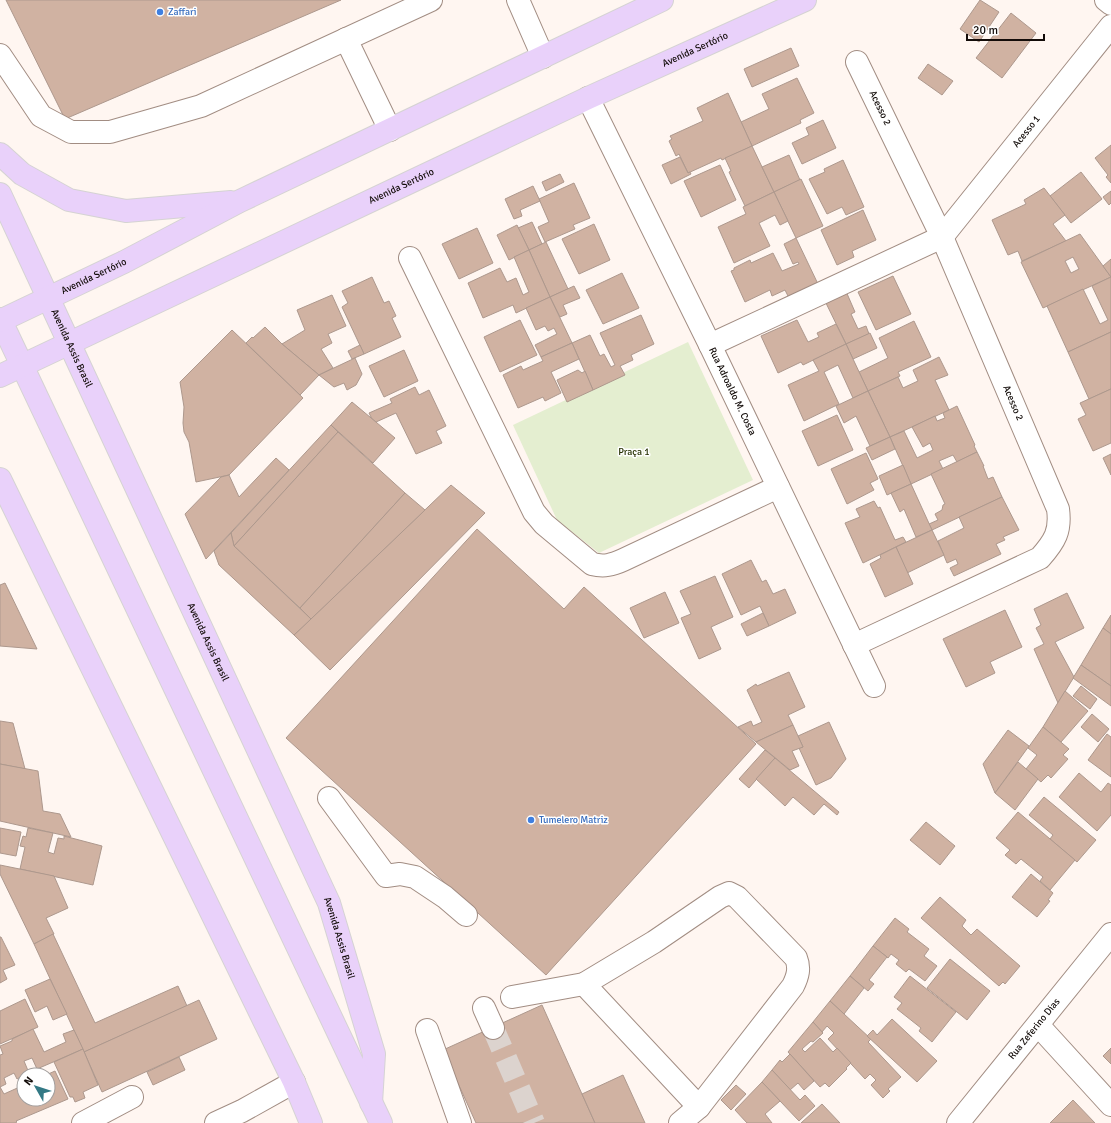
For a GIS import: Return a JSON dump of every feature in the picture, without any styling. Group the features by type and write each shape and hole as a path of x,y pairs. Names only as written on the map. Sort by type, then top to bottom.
{"main road":[{"name":"Avenida Sertório","path":"0,320 48,299 124,262 240,202 662,0"},
{"name":"Avenida Sertório","path":"0,376 588,98 806,0"},
{"path":"0,154 22,174 69,200 126,211 240,202"},
{"name":"Avenida Assis Brasil","path":"0,194 329,902 374,1054 371,1103"},
{"name":"Avenida Assis Brasil","path":"0,320 380,1123"},
{"path":"0,480 294,1082 311,1123"}],"street":[{"path":"0,55 41,116 71,132 110,132 201,106 431,0"},
{"path":"518,0 543,58"},
{"path":"1106,0 1111,4"},
{"name":"Acesso 1","path":"942,236 1111,26"},
{"path":"346,39 390,130"},
{"name":"Acesso 2","path":"854,645 1040,558 1051,546 1057,534 1059,520 1058,509 942,236 857,62"},
{"name":"Rua Adroaldo M. Costa","path":"588,98 710,345 874,686"},
{"path":"710,345 942,236"},
{"path":"410,258 534,512 544,524 592,564 602,566 612,565 778,487"},
{"path":"329,798 386,876 400,874 415,877 445,897 466,915"},
{"path":"512,998 584,984 654,942 720,896 728,893 737,897 796,958 798,977 793,986 699,1107 680,1123"},
{"name":"Rua Zeferino Dias","path":"958,1123 1111,934"},
{"path":"584,984 699,1107"},
{"path":"484,1008 493,1028"},
{"path":"1038,1025 1111,1105"},
{"path":"427,1030 460,1123"},
{"path":"216,1123 242,1111 294,1082"},
{"path":"83,1123 132,1097"}],"green space":[{"name":"Praça 1","path":"688,342 753,480 599,553 557,520 513,425"}],"building":[{"path":"6,0 341,0 65,119"},
{"path":"980,0 999,12 979,42 960,29"},
{"path":"1011,13 1036,33 1002,78 976,58"},
{"path":"791,48 799,66 752,87 744,69"},
{"path":"928,64 953,81 942,95 918,78"},
{"path":"797,78 814,113 800,120 801,123 752,146 741,122 769,109 762,94"},
{"path":"728,93 752,146 722,160 721,158 688,173 679,154 676,156 669,141 672,139 670,136 703,121 697,108"},
{"path":"823,120 836,148 802,164 792,143 809,135 806,128"},
{"path":"1111,145 1111,183 1106,177 1108,175 1095,158"},
{"path":"752,146 774,192 745,206 729,172 731,171 725,158"},
{"path":"789,155 800,180 774,192 762,167"},
{"path":"680,157 688,173 690,172 691,174 671,184 662,165"},
{"path":"843,160 864,207 846,215 842,207 827,214 809,179 825,172 824,169"},
{"path":"720,165 736,200 701,217 684,181"},
{"path":"1081,172 1102,199 1071,223 1050,196"},
{"path":"560,174 564,182 546,191 542,182"},
{"path":"801,179 823,226 796,238 774,192"},
{"path":"574,183 590,218 573,225 575,229 545,242 538,227 549,222 539,199"},
{"path":"533,186 540,201 520,210 522,216 514,219 505,199"},
{"path":"1044,188 1065,215 1053,224 1066,241 1022,261 1018,251 1008,255 992,220 1026,204 1024,200"},
{"path":"1111,191 1111,203 1109,205 1103,197"},
{"path":"774,192 788,221 780,225 775,215 759,223 770,246 734,263 718,227 746,214 743,207"},
{"path":"863,210 876,240 852,251 854,257 837,265 821,230"},
{"path":"532,222 542,244 529,250 518,228"},
{"path":"594,224 610,260 579,274 562,239"},
{"path":"517,225 529,250 509,260 497,235"},
{"path":"477,228 493,263 459,279 442,244"},
{"path":"1080,234 1111,277 1043,308 1021,262","holes":["1073,257 1079,269 1071,273 1065,261"]},
{"path":"796,238 818,284 789,298 785,290 772,296 770,290 745,302 731,271 750,260 751,263 773,253 782,271 799,264 798,262 793,264 784,244"},
{"path":"546,242 568,289 550,297 529,250"},
{"path":"529,250 550,297 516,313 513,305 483,318 468,283 500,268 507,282 516,278 523,295 529,292 514,257"},
{"path":"1111,259 1111,277 1103,266"},
{"path":"622,273 639,308 603,324 586,290"},
{"path":"893,276 911,314 876,330 858,292"},
{"path":"372,277 384,303 389,301 396,316 392,318 401,337 364,354 342,307 348,303 342,291"},
{"path":"1111,277 1111,332 1068,352 1047,306 1083,289 1100,324 1108,320 1092,286"},
{"path":"574,286 580,298 563,305 567,314 560,317 550,297"},
{"path":"845,289 855,312 851,314 858,329 866,326 869,334 846,344 824,299"},
{"path":"332,295 346,326 328,334 332,343 321,349 333,368 319,375 282,344 305,330 297,310"},
{"path":"550,297 572,343 541,357 535,345 557,334 554,328 548,331 545,326 536,330 526,308"},
{"path":"641,315 654,344 631,355 633,360 620,366 625,375 593,390 572,343 590,335 600,356 604,354 611,367 615,365 600,333"},
{"path":"520,320 537,355 500,372 484,337"},
{"path":"797,320 808,342 819,337 817,333 836,324 846,344 803,365 801,362 778,373 761,336"},
{"path":"914,321 931,357 898,372 900,376 868,391 859,372 888,358 879,338"},
{"path":"265,327 282,344 319,375 300,395 246,343"},
{"path":"232,330 303,398 229,475 196,482 189,442 184,432 184,407 180,382"},
{"path":"1111,332 1111,389 1089,399 1068,352"},
{"path":"870,333 877,348 853,359 846,344"},
{"path":"572,343 579,359 551,372 561,393 545,401 543,397 518,408 503,375 521,366 523,370 543,361 541,357"},
{"path":"846,344 868,391 853,398 838,365 824,372 839,404 804,421 788,385 819,371 813,360"},
{"path":"360,345 364,354 352,359 348,351"},
{"path":"404,350 418,381 384,397 369,366"},
{"path":"939,357 948,375 935,380 949,410 890,437 868,391 898,377 903,388 918,381 913,370"},
{"path":"355,358 362,374 356,385 347,390 344,383 334,387 319,375"},
{"path":"578,370 582,373 585,371 593,390 567,402 557,380"},
{"path":"415,387 419,395 429,390 446,426 436,431 442,443 416,454 396,413 376,422 372,419 369,413 392,403 390,399"},
{"path":"1111,389 1111,443 1093,451 1078,419 1086,415 1080,403"},
{"path":"868,391 890,437 870,446 856,416 844,423 836,406"},
{"path":"352,402 395,438 373,463 331,425"},
{"path":"957,406 977,452 957,462 953,455 939,461 943,469 911,484 890,437 904,431 917,458 933,450 930,443 923,447 912,427 935,416 937,421 945,418 943,413"},
{"path":"837,415 853,450 818,466 802,431"},
{"path":"331,425 338,432 234,546 231,533"},
{"path":"338,432 405,493 300,608 234,546"},
{"path":"890,437 895,449 872,460 866,448"},
{"path":"977,452 984,466 988,479 993,477 1002,497 932,530 929,524 938,520 935,514 942,510 943,505 945,504 931,474"},
{"path":"866,453 878,479 870,483 874,490 847,504 831,469"},
{"path":"1111,454 1111,475 1103,458"},
{"path":"276,458 289,470 206,559 185,514 221,477 229,475 239,497"},
{"path":"903,465 911,484 887,495 879,476"},
{"path":"911,484 932,530 916,537 904,509 900,512 891,493"},
{"path":"451,485 485,513 330,670 294,635"},
{"path":"405,493 425,510 311,619 300,608"},
{"path":"1002,497 1019,530 1003,537 1005,540 996,544 1001,554 954,576 950,568 958,564 956,559 947,563 938,541 964,528 959,517"},
{"path":"874,501 878,508 880,507 895,540 903,537 906,542 863,563 845,523 860,517 856,509"},
{"name":"Tumelero Matriz","path":"477,529 564,609 584,587 756,744 546,975 286,738"},
{"path":"932,530 944,555 907,573 896,547"},
{"path":"231,533 234,546 311,619 294,635 219,565 214,551"},
{"path":"896,547 913,584 885,597 870,564 881,558 880,555"},
{"path":"751,560 762,582 766,580 773,594 785,589 796,613 769,626 760,606 741,615 722,574"},
{"path":"715,576 733,617 711,627 721,649 699,659 681,618 691,614 680,591"},
{"path":"5,583 37,649 0,646 0,585"},
{"path":"665,592 679,623 644,638 630,608"},
{"path":"1067,593 1084,628 1055,642 1074,677 1058,703 1034,649 1044,644 1036,628 1041,625 1034,609"},
{"path":"1005,610 1022,647 990,662 995,673 966,687 943,639"},
{"path":"763,613 769,626 747,636 741,624"},
{"path":"1111,615 1111,634 1103,628"},
{"path":"1103,628 1111,634 1111,686 1081,665"},
{"path":"1081,665 1111,686 1111,706 1073,678"},
{"path":"789,672 805,707 788,715 793,725 756,742 738,727 751,721 753,726 762,722 747,690 756,684 757,686"},
{"path":"1081,686 1097,699 1090,709 1073,696"},
{"path":"1065,691 1088,711 1061,742 1043,727"},
{"path":"1092,714 1109,729 1098,742 1081,727"},
{"path":"0,721 13,723 25,769 0,764"},
{"path":"829,722 846,759 831,778 816,785 799,748 803,747 798,736"},
{"path":"793,725 803,747 792,751 799,766 790,770 756,742"},
{"path":"1043,727 1069,749 1063,755 1068,759 1051,778 1048,775 1041,782 1026,769 1037,755 1028,748"},
{"path":"1008,730 1029,746 995,793 983,764"},
{"path":"1107,734 1111,737 1111,777 1088,760"},
{"path":"765,750 775,758 749,788 739,779"},
{"path":"775,758 839,812 837,815 824,804 814,815 793,797 785,806 756,779"},
{"path":"1018,762 1038,779 1015,810 995,793"},
{"path":"0,764 38,771 43,811 60,814 71,837 0,821"},
{"path":"1079,773 1101,792 1108,783 1111,785 1111,815 1097,831 1059,797"},
{"path":"1044,797 1096,840 1077,862 1050,839 1053,835 1029,815"},
{"path":"1018,812 1075,860 1050,890 1040,881 1043,877 1021,859 1016,864 1005,855 1010,850 996,838"},
{"path":"926,822 955,846 940,865 910,840"},
{"path":"0,828 21,832 16,856 0,853"},
{"path":"28,828 53,833 48,852 54,854 58,838 64,839 64,836 102,846 93,885 20,869 25,847 20,846 23,836 26,837"},
{"path":"0,865 54,876 68,908 46,918 54,934 34,944 0,874"},
{"path":"1031,874 1053,893 1048,900 1050,901 1037,917 1012,897"},
{"path":"940,897 966,920 962,926 971,935 977,929 1020,966 1005,984 1003,982 999,986 921,918"},
{"path":"895,918 909,929 907,932 929,949 924,956 937,966 925,981 909,969 906,972 896,964 899,960 891,954 888,958 873,946"},
{"path":"53,934 95,1023 178,986 187,1006 84,1052 34,944"},
{"path":"0,937 15,965 3,970 7,979 0,983"},
{"path":"873,946 887,957 869,980 874,984 868,991 850,976"},
{"path":"950,959 990,991 967,1020 927,988"},
{"path":"850,976 864,988 844,1014 830,1001"},
{"path":"910,976 956,1012 932,1042 919,1031 921,1028 897,1009 902,1003 894,997"},
{"path":"50,979 67,1014 53,1020 47,1006 35,1012 25,990"},
{"path":"25,999 38,1027 0,1044 0,1011"},
{"path":"199,1000 217,1039 102,1092 84,1052"},
{"path":"830,1001 871,1039 868,1042 901,1077 888,1089 890,1091 883,1098 871,1085 876,1080 870,1074 865,1079 828,1039 834,1033 827,1026 822,1032 813,1022"},
{"path":"542,1005 595,1123 476,1123 443,1050"},
{"path":"892,1019 937,1061 917,1082 867,1036 873,1030 877,1035"},
{"path":"813,1022 823,1033 802,1049 805,1052 820,1038 833,1052 837,1048 851,1063 829,1087 825,1083 820,1087 788,1052"},
{"path":"33,1029 44,1052 66,1042 63,1034 74,1030 83,1049 42,1067 36,1067 32,1058 24,1061 26,1067 16,1067 16,1077 14,1073 4,1078 6,1084 0,1087 0,1055 3,1054 0,1046 12,1041 12,1039"},
{"path":"1111,1048 1111,1064 1103,1056"},
{"path":"83,1049 98,1085 83,1092 85,1098 75,1102 73,1097 70,1097 54,1062"},
{"path":"790,1054 814,1081 804,1090 798,1083 790,1090 772,1070 780,1060 782,1062"},
{"path":"179,1057 185,1070 153,1085 147,1072"},
{"path":"772,1070 800,1100 805,1095 815,1106 799,1121 762,1082"},
{"path":"56,1073 68,1099 56,1104"},
{"path":"623,1075 645,1123 595,1123 582,1094"},
{"path":"762,1082 780,1101 765,1114 772,1123 747,1123 735,1110"},
{"path":"736,1085 746,1094 731,1110 721,1100"},
{"path":"0,1087 4,1094 16,1089 16,1107 49,1107 16,1121 17,1122 15,1123 0,1123"},
{"path":"1073,1100 1095,1123 1050,1123"},
{"path":"822,1104 840,1123 801,1123"}],"tunnel":[{"path":"493,1028 534,1123"}],"place":[{"name":"Zaffari","path":"160,12"},
{"name":"Tumelero Matriz","path":"531,820"}]}
